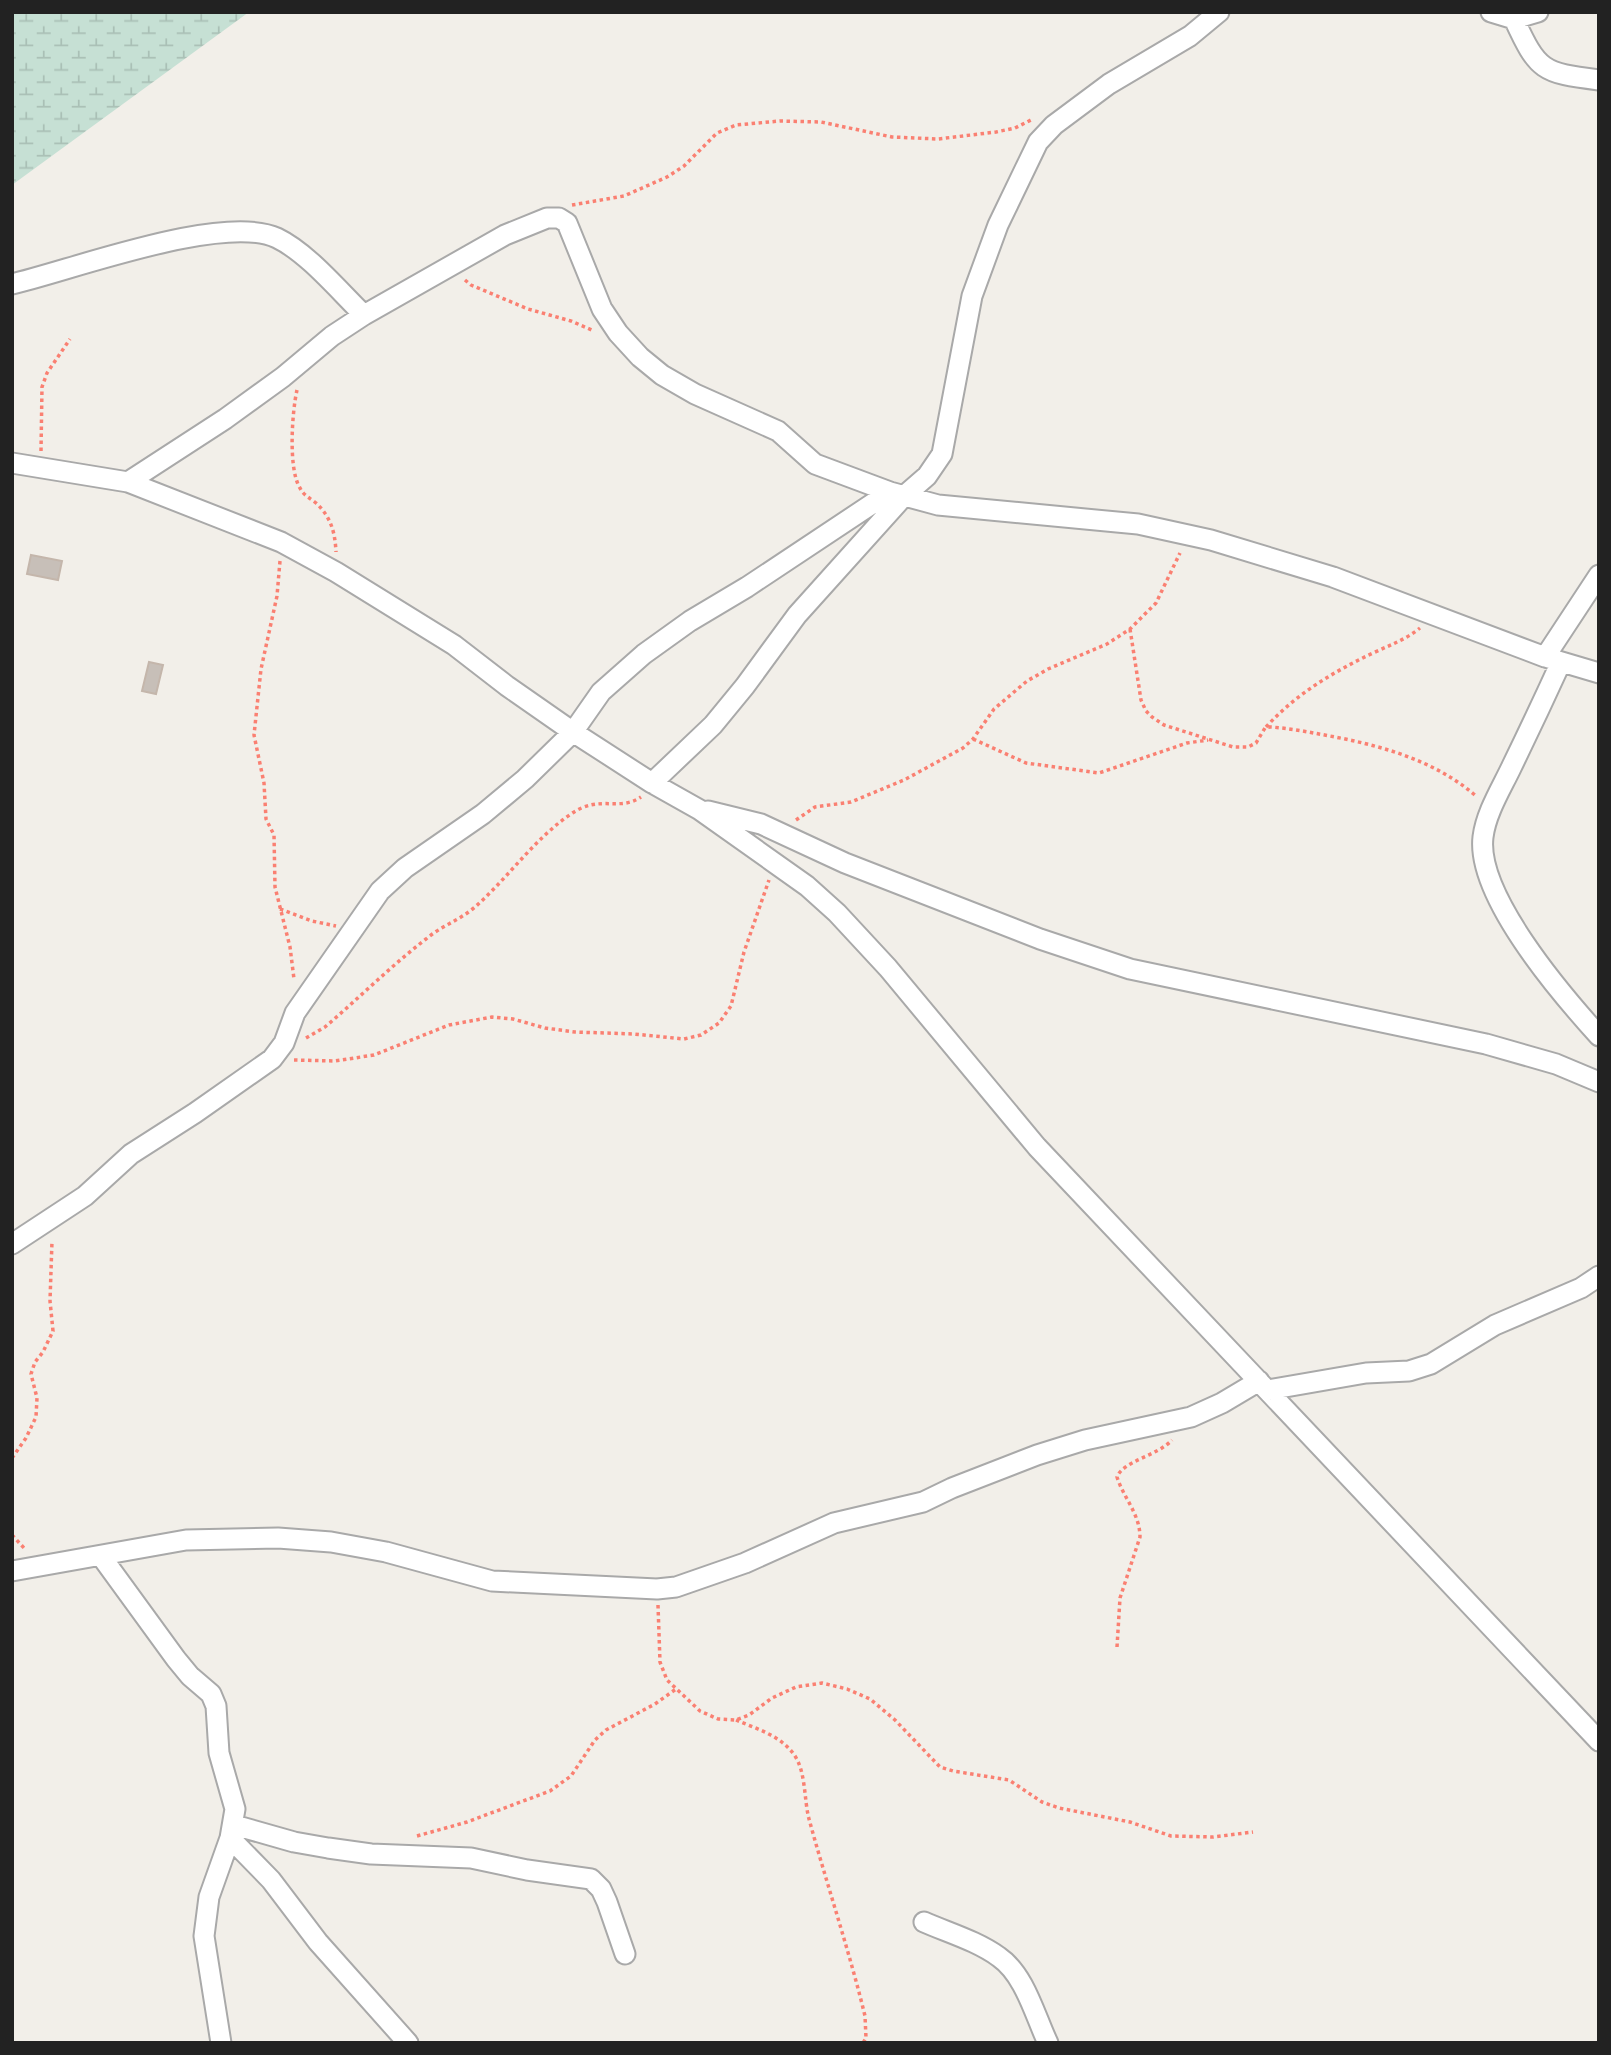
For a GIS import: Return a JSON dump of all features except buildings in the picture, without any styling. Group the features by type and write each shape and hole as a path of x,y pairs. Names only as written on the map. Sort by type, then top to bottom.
{"street":[{"path":"12,1244 85,1196 131,1154 272,1059 284,1043 295,1013 380,891 405,869 483,814 525,779 573,732 601,692 644,654 690,621 927,476 942,454 972,296 998,225 1038,142 1054,125 1109,84 1190,36 1219,12"},
{"path":"1491,12 1514,19 1538,12"},
{"path":"1514,19 1537,62 1548,70 1599,80"},
{"path":"128,482 204,433 364,315 514,231 547,218 559,218 567,223 602,309 618,333 655,369 695,394 778,431 816,464 897,494 938,505 1009,514 1138,524 1211,540 1333,577 1553,659 1599,673"},
{"path":"12,284 183,238 223,232 249,232 276,237 302,255 364,315"},
{"path":"12,463 128,482 281,542 336,572 454,645 507,687 573,732 652,783 700,810 775,861 837,914 880,959 1037,1147 1599,1741"},
{"path":"652,783 713,725 745,687 797,615 897,494"},
{"path":"1599,575 1553,659 1491,809 1483,836 1483,853 1498,900 1550,977 1599,1036"},
{"path":"700,810 739,817 785,834 845,863 1040,939 1129,969 1498,1046 1556,1064 1599,1082"},
{"path":"12,1570 186,1540 278,1538 331,1542 386,1552 492,1581 657,1589 676,1587 745,1563 834,1523 923,1502 1037,1455 1085,1440 1191,1417 1264,1385 1409,1371 1432,1364 1495,1325 1581,1288 1599,1276"},
{"path":"101,1556 176,1659 190,1676 211,1694 216,1706 219,1753 235,1809 232,1831 209,1896 204,1936 220,2043"},
{"path":"232,1831 371,1854 471,1858 527,1870 591,1879 601,1889 625,1954"},
{"path":"232,1831 318,1942 408,2043"},
{"path":"924,1922 1001,1958 1020,1981 1048,2043"}],"path":[{"path":"559,218 575,203 624,196 667,177 684,166 717,133 736,125 780,121 821,122 872,134 916,140 996,132 1039,118 1054,125"},
{"path":"451,265 471,285 528,309 595,331"},
{"path":"42,467 42,387 56,358 70,339"},
{"path":"304,360 293,411 295,473 301,492 328,515 333,527 336,572"},
{"path":"785,834 794,822 816,807 850,802 904,780 963,748 973,739 994,709 1027,681 1107,644 1130,629 1156,603 1189,536"},
{"path":"281,542 277,596 261,669 254,735 264,783 266,819 274,835 275,887 293,966 295,1013"},
{"path":"1130,629 1141,700 1146,711 1164,725 1233,747 1248,747 1256,743 1279,713 1306,690 1373,653 1399,643 1435,615"},
{"path":"1265,728 1276,727 1373,744 1446,775 1491,809"},
{"path":"973,739 1026,763 1099,773 1187,743 1215,740"},
{"path":"284,1043 309,1037 325,1027 428,936 474,908 570,814 584,806 602,802 633,802 642,797 652,783"},
{"path":"272,1059 335,1061 374,1055 449,1025 492,1017 575,1032 684,1039 701,1035 719,1023 731,1006 744,953 775,861"},
{"path":"280,909 312,922 355,927"},
{"path":"12,1458 36,1417 37,1398 31,1374 53,1331 50,1301 54,1217"},
{"path":"1117,1647 1120,1598 1140,1536 1136,1517 1117,1477 1123,1467 1163,1449 1191,1417"},
{"path":"657,1589 660,1662 667,1680 700,1712 718,1719 736,1720 767,1732 796,1757 809,1816 863,2007 866,2038 863,2043"},
{"path":"736,1720 796,1687 822,1683 847,1689 870,1699 895,1720 940,1767 1009,1780 1050,1805 1130,1822 1171,1836 1213,1837 1253,1832"},
{"path":"412,1837 467,1822 550,1791 571,1776 595,1740 606,1730 655,1704 676,1689"}],"green space":[{"path":"12,12 249,12 12,185"}]}
